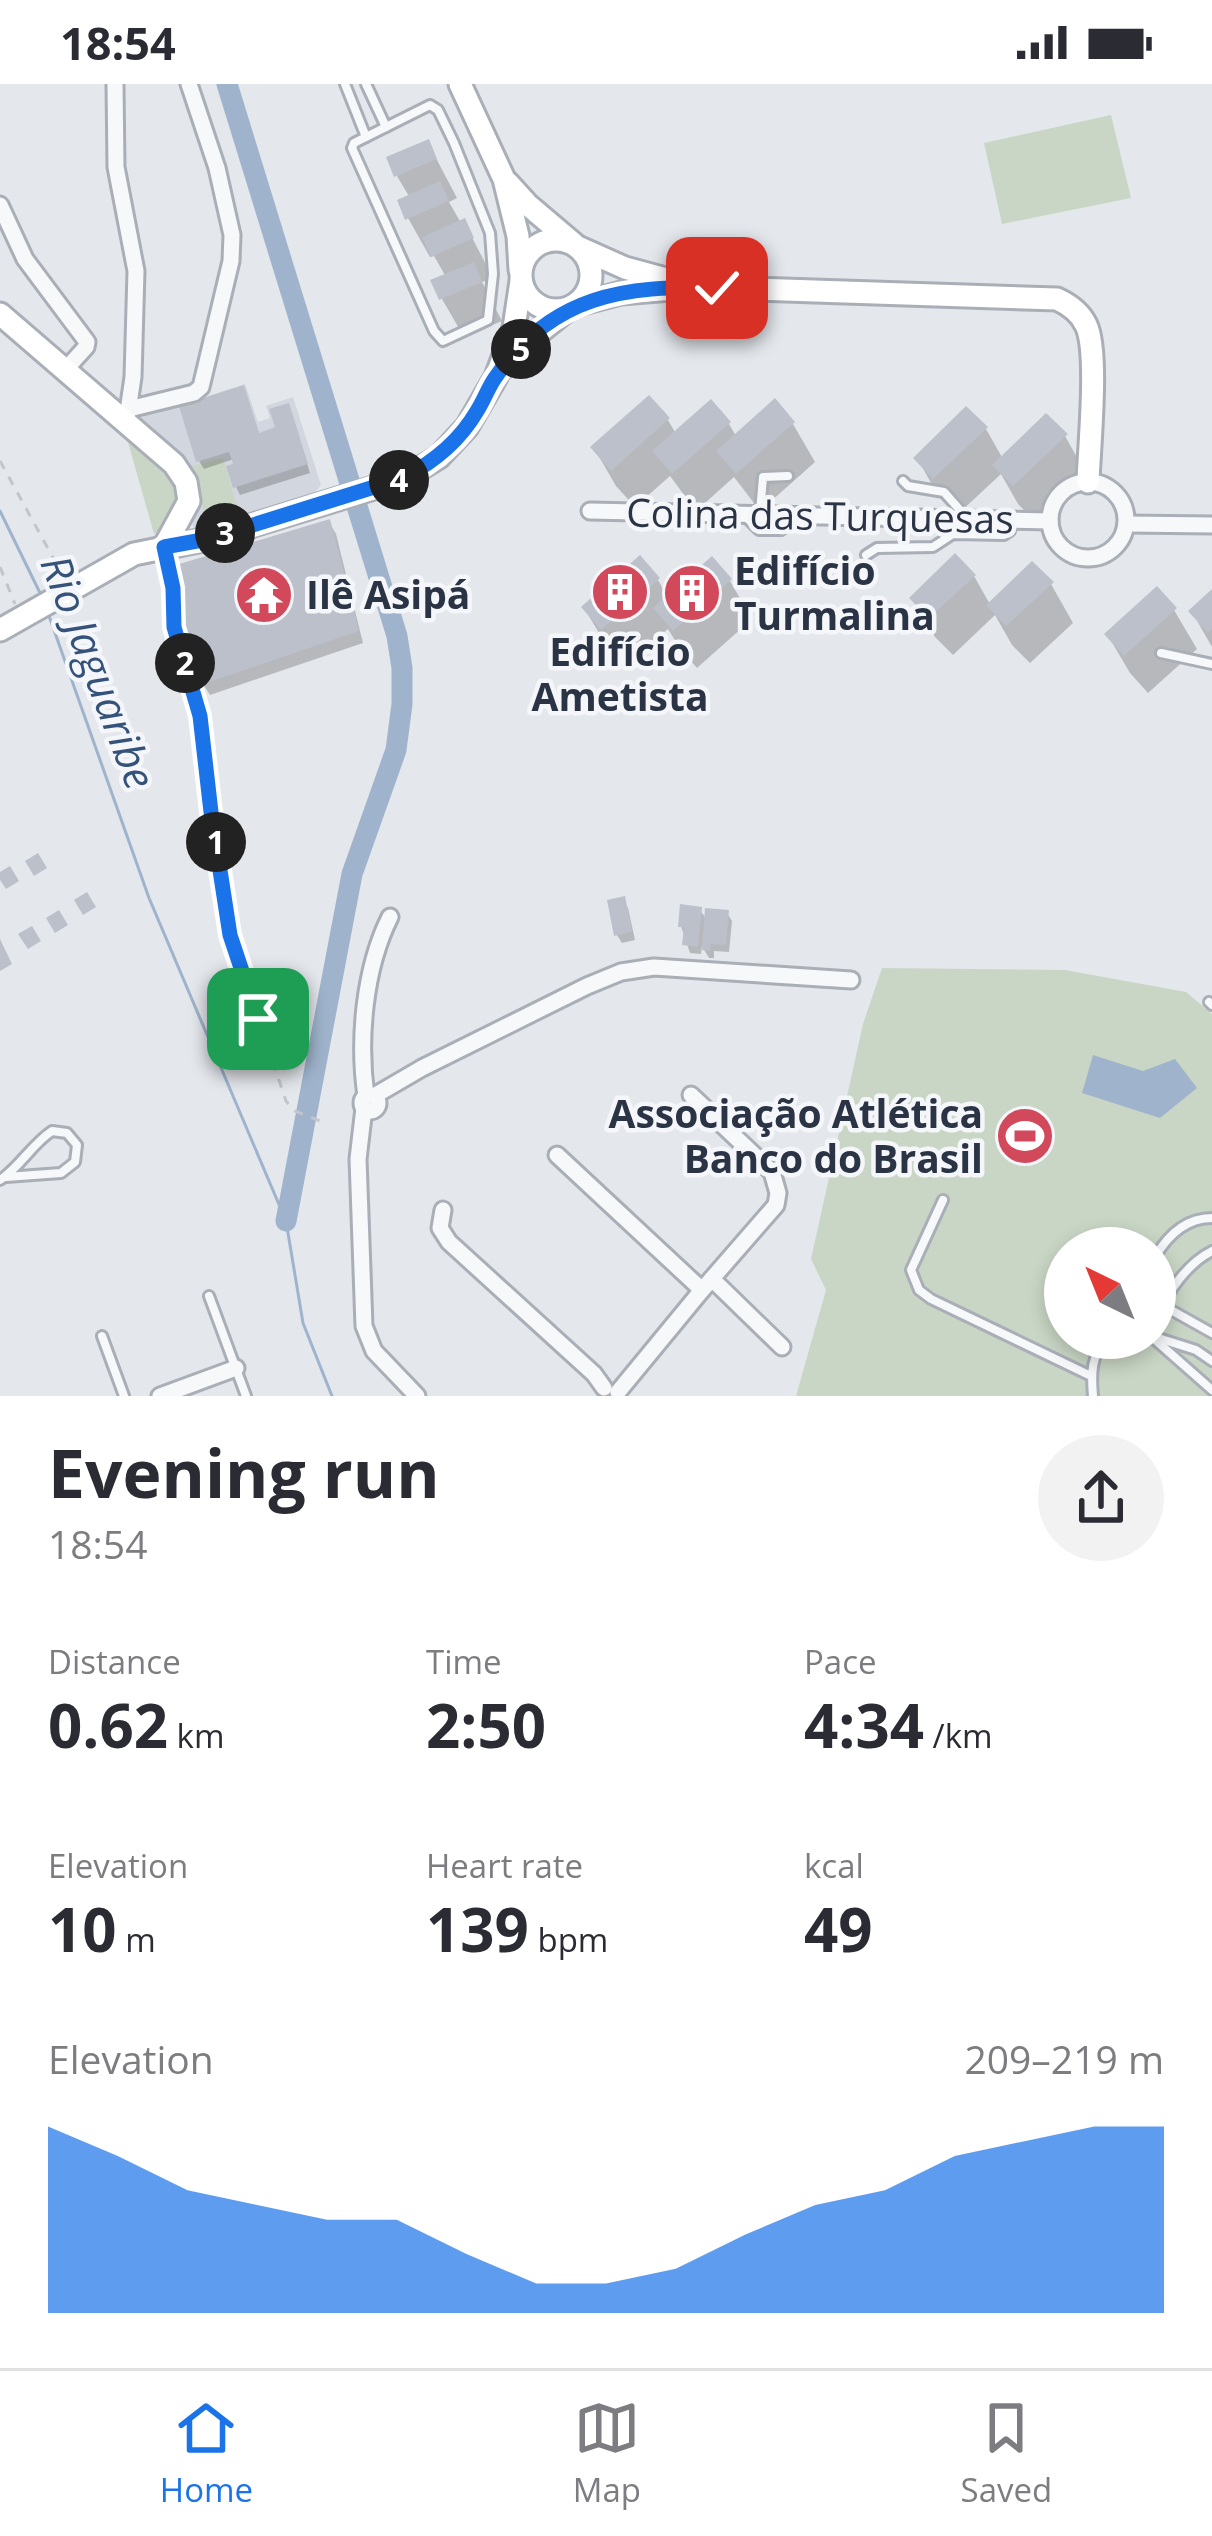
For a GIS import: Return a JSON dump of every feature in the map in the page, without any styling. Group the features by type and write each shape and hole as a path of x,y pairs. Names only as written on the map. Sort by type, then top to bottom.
{"street":[{"path":"115,84 116,167 136,271 128,415"},
{"path":"128,415 201,387 231,261 230,221 189,84"},
{"path":"460,84 504,178 518,236 521,278 538,306 548,310 632,291 697,287 1046,297 1068,304 1084,320 1092,342 1088,482"},
{"path":"496,377 531,339 588,291 592,272 576,245 504,178"},
{"path":"0,205 26,259 87,342 70,364"},
{"path":"0,630 68,581 168,537 208,539 403,478 439,457 466,428 496,377 514,328 523,262 539,244 562,240 625,268 697,287"},
{"path":"0,314 70,364 174,464 189,501 168,537"},
{"path":"1088,482 1112,490 1126,511 1127,524 1116,547 1093,559 1068,554 1058,545 1050,521 1060,494 1088,482"},
{"name":"Colina das Turquesas","path":"590,511 969,524 1050,521"},
{"path":"1127,524 1212,525"},
{"path":"390,917 379,942 364,1016 362,1068 371,1103 358,1159 364,1326 374,1351 417,1396"},
{"path":"371,1103 401,1082 587,986 638,968 851,980"},
{"path":"443,1210 440,1228 449,1241 608,1389 635,1371 776,1205 772,1172 691,1095"},
{"path":"557,1155 782,1347"},
{"path":"160,1396 236,1368"}],"lane":[{"path":"345,84 366,137"},
{"path":"366,84 386,127"},
{"path":"430,105 438,110 490,233 493,274 490,315 484,324 450,340 443,341 434,332 352,148 366,137 430,105"},
{"path":"760,514 763,477 788,476"},
{"path":"866,555 877,548 933,547 969,524 944,491 908,486 903,481"},
{"path":"742,513 759,530 781,530 796,515"},
{"path":"168,537 174,627 200,716"},
{"path":"1161,653 1212,664"},
{"path":"52,1131 67,1133 77,1145 69,1169 3,1179 52,1131"},
{"path":"943,1200 910,1270 919,1290 1091,1376"},
{"path":"1176,1232 1193,1220 1212,1218"},
{"path":"1176,1286 1197,1258 1212,1251"},
{"path":"209,1296 246,1396"},
{"path":"1176,1313 1212,1333"},
{"path":"102,1336 124,1396"},
{"path":"1176,1345 1212,1361"},
{"path":"1176,1358 1212,1390"},
{"path":"1094,1359 1094,1396"}],"path":[{"path":"0,461 68,581"},
{"path":"0,567 23,617"},
{"path":"200,716 230,935 286,1101 298,1113 318,1120"}],"shaded area":[{"path":"245,384 258,422 270,418 266,406 293,397 321,485 311,497 194,530 135,419"}],"green space":[{"path":"1111,115 1131,198 1002,224 984,143"},
{"path":"124,428 178,478 176,510 154,534"},
{"path":"223,458 238,510 206,519 192,466"},
{"name":"Associação Atlética Banco do Brasil","path":"882,968 1065,970 1186,992 1212,1014 1212,1396 796,1396 826,1290 811,1259 863,1024"}],"water":[{"path":"1093,1055 1143,1071 1175,1059 1197,1088 1160,1118 1082,1093"}],"building":[{"path":"429,139 437,159 394,177 386,157"},
{"path":"440,181 449,201 405,220 397,200"},
{"path":"465,218 474,238 431,257 422,237"},
{"path":"474,262 482,282 439,300 430,280"},
{"path":"244,385 259,433 275,427 269,409 289,403 308,464 233,488 226,466 233,464 229,452 196,462 179,406"},
{"path":"649,395 670,418 611,471 590,447"},
{"path":"775,398 795,422 736,474 716,451"},
{"path":"711,399 731,422 672,474 652,451"},
{"path":"966,406 988,427 933,479 913,458"},
{"path":"1046,413 1068,434 1013,486 992,465"},
{"name":"Ilê Asipá","path":"330,519 359,631 200,685 181,611 176,565"},
{"path":"955,553 976,575 929,618 909,598"},
{"name":"Edifício Ametista","path":"640,555 660,578 601,630 581,607"},
{"name":"Edifício Turmalina","path":"712,556 732,579 673,631 653,608"},
{"path":"1032,561 1054,582 1006,626 986,605"},
{"path":"1157,586 1177,608 1124,656 1104,634"},
{"path":"1212,589 1212,629 1208,633 1188,611"},
{"path":"38,853 47,868 34,876 25,861"},
{"path":"10,866 19,881 6,889 0,872"},
{"path":"87,892 96,907 83,915 74,900"},
{"path":"625,896 632,932 614,936 607,900"},
{"path":"680,904 702,907 698,947 682,945"},
{"path":"705,908 729,910 726,945 711,944 710,951 702,950"},
{"path":"59,910 68,925 55,933 46,918"},
{"path":"32,926 41,941 28,949 18,934"},
{"path":"0,939 12,964 0,971"}],"waterway":[{"path":"227,84 397,636 402,668 396,750 352,874 286,1221"},
{"name":"Rio Jaguaribe","path":"0,511 41,595"},
{"name":"Rio Jaguaribe","path":"49,616 149,898 286,1221 303,1323 332,1396"}],"place":[{"name":"Edifício Ametista","path":"620,592"},
{"name":"Edifício Turmalina","path":"692,593"},
{"name":"Ilê Asipá","path":"264,595"},
{"name":"Associação Atlética Banco do Brasil","path":"1025,1136"}],"route":[{"path":"258,1019 230,935 200,716 174,627 173,588 164,547 208,539 420,469 453,444 512,358 568,309 644,290 717,288"}]}
